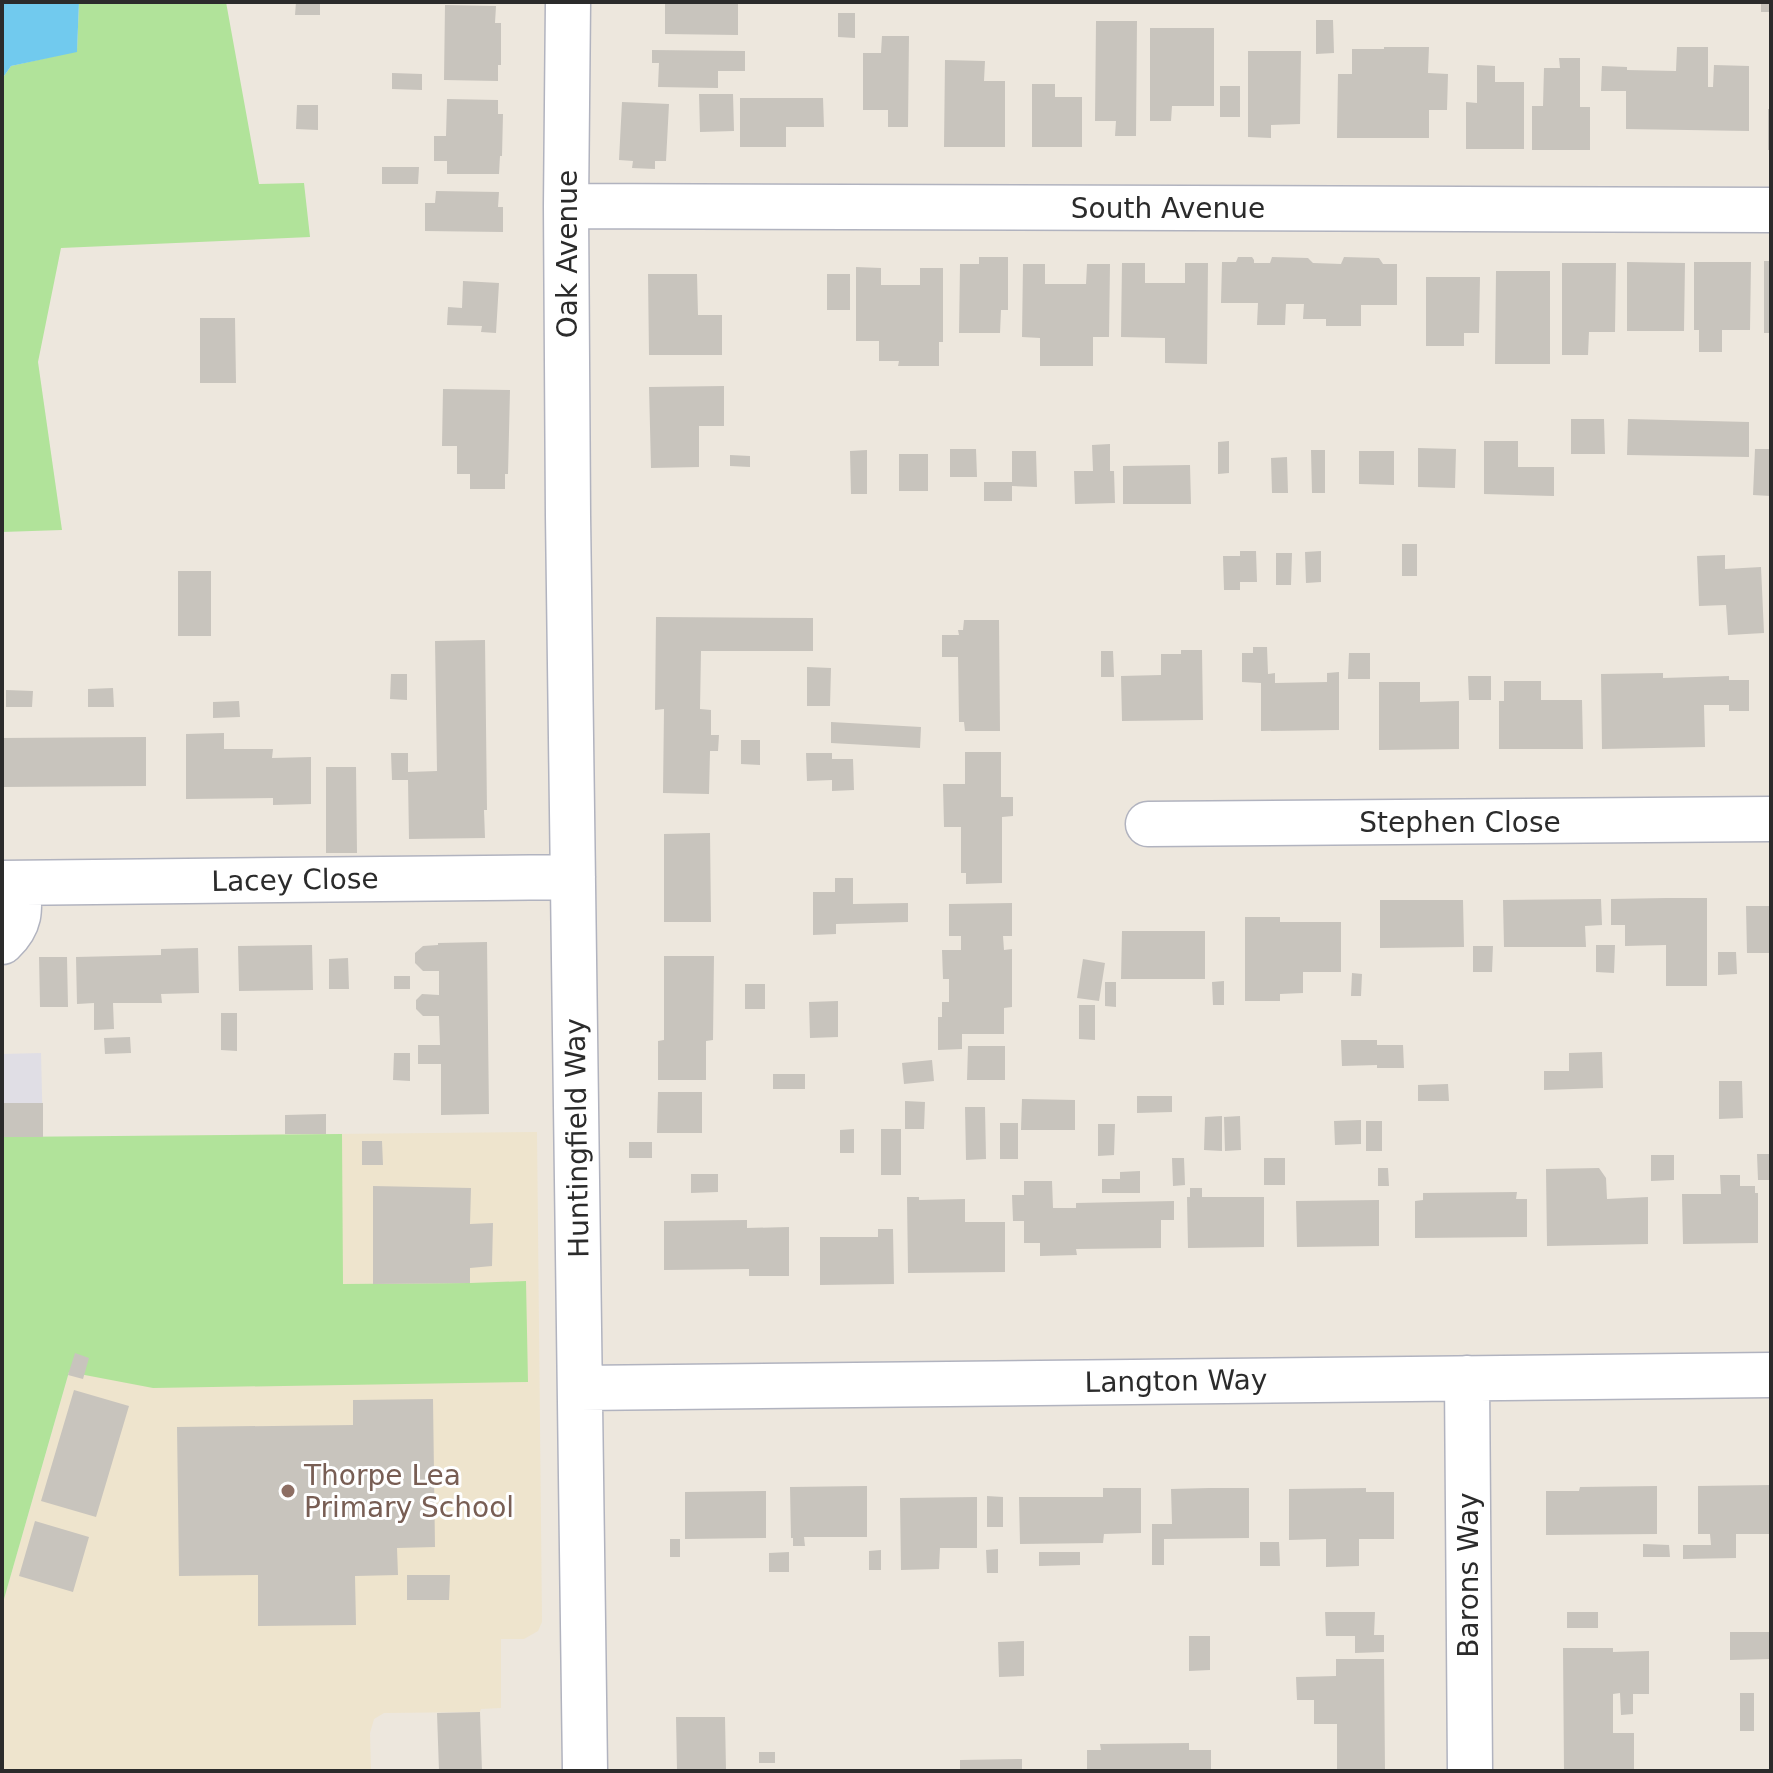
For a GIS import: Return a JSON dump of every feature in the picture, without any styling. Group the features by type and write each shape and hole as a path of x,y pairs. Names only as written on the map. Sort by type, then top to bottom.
{"street":[{"name":"Oak Avenue","path":"568,2 568,506"},
{"name":"South Avenue","path":"566,206 1771,210"},
{"name":"Huntingfield Way","path":"568,506 585,1771"},
{"name":"Stephen Close","path":"1148,824 1771,819"},
{"name":"Lacey Close","path":"2,942 15,930 19,908 10,883 573,877"},
{"name":"Langton Way","path":"581,1388 1771,1375"},
{"name":"Barons Way","path":"1467,1378 1470,1771"}],"shaded area":[{"path":"41,1053 43,1137 2,1137 2,1054"},
{"name":"Thorpe Lea Primary School","path":"537,1132 542,1622 538,1631 524,1639 501,1639 501,1708 481,1709 480,1712 384,1713 374,1719 370,1733 371,1771 2,1771 2,1606 137,1136"}],"green space":[{"path":"79,2 226,2 259,184 304,183 310,237 61,248 38,362 62,530 2,532 2,79 11,66 77,51"},
{"path":"342,1134 343,1284 526,1281 528,1382 153,1388 69,1372 2,1606 2,1137"}],"water":[{"path":"2,2 79,2 77,52 11,66 2,79"}],"building":[{"path":"296,2 320,2 320,15 295,15"},
{"path":"665,2 738,2 738,35 665,34"},
{"path":"1761,2 1771,2 1771,12 1761,12"},
{"path":"445,5 496,6 495,23 501,23 498,81 444,80"},
{"path":"838,13 855,13 855,38 838,37"},
{"path":"1316,20 1333,20 1334,53 1316,54"},
{"path":"1096,21 1137,21 1136,136 1115,136 1116,121 1095,121"},
{"path":"1150,28 1214,28 1214,106 1172,106 1171,121 1150,121"},
{"path":"882,36 909,36 908,127 888,127 888,110 863,110 863,53 881,53"},
{"path":"1429,47 1428,73 1448,74 1447,110 1429,110 1429,138 1337,138 1338,74 1352,74 1352,49"},
{"path":"1677,47 1708,47 1708,87 1713,87 1714,65 1749,66 1749,131 1626,129 1626,91 1601,91 1602,66 1676,71"},
{"path":"652,50 745,51 745,71 718,71 718,88 658,87 659,63 652,63"},
{"path":"1248,51 1301,51 1300,124 1271,125 1271,138 1248,137"},
{"path":"1559,58 1580,58 1580,107 1590,107 1590,150 1532,150 1532,106 1543,106 1544,68 1560,68"},
{"path":"945,60 985,61 984,81 1005,81 1005,147 944,147"},
{"path":"1477,65 1495,66 1495,82 1524,82 1524,149 1466,149 1466,102 1477,103"},
{"path":"392,73 422,74 422,90 392,89"},
{"path":"1032,84 1055,84 1055,97 1082,97 1082,147 1032,147"},
{"path":"1220,86 1240,86 1240,117 1220,117"},
{"path":"699,94 733,94 734,131 700,132"},
{"path":"740,98 823,98 824,127 786,127 786,147 740,147"},
{"path":"447,99 498,100 498,114 503,114 499,174 447,174 447,161 434,161 434,136 446,136"},
{"path":"622,102 669,104 666,161 655,161 655,169 632,168 633,161 619,160"},
{"path":"297,105 318,105 318,130 296,129"},
{"path":"1768,109 1771,109 1771,150 1768,150"},
{"path":"382,167 419,167 418,184 382,184"},
{"path":"436,191 499,192 498,207 503,207 503,232 425,231 425,203 435,203"},
{"path":"979,257 1008,257 1008,310 1001,310 1000,333 959,333 960,264 979,264"},
{"path":"1238,257 1252,257 1254,263 1270,263 1272,257 1308,258 1313,263 1341,264 1344,257 1379,258 1383,264 1397,264 1397,305 1361,305 1361,326 1326,326 1326,319 1303,319 1304,304 1286,304 1285,325 1257,325 1258,303 1221,303 1222,262 1236,262"},
{"path":"1764,261 1771,261 1771,333 1764,333"},
{"path":"1627,262 1685,263 1684,331 1627,331"},
{"path":"1694,262 1751,262 1750,330 1722,330 1722,352 1699,352 1699,330 1694,330"},
{"path":"1122,263 1145,263 1145,283 1185,283 1185,263 1208,263 1207,364 1165,363 1165,338 1121,337"},
{"path":"1562,263 1616,263 1615,332 1589,332 1588,355 1562,355"},
{"path":"1023,264 1045,264 1045,284 1086,284 1087,264 1110,264 1109,337 1093,337 1093,366 1040,366 1040,338 1022,337"},
{"path":"856,267 881,268 881,285 920,285 920,268 943,268 943,342 939,342 939,366 898,366 899,361 879,361 879,341 856,341"},
{"path":"1496,271 1550,271 1550,364 1495,364"},
{"path":"648,274 697,274 698,315 722,315 722,355 649,355"},
{"path":"827,274 850,274 850,310 827,310"},
{"path":"1426,277 1480,277 1479,333 1464,333 1464,346 1426,346"},
{"path":"463,281 499,283 496,333 481,332 482,326 447,325 448,307 462,308"},
{"path":"200,318 235,318 236,383 200,383"},
{"path":"724,386 724,426 699,426 699,467 651,468 649,387"},
{"path":"443,389 510,390 505,489 470,489 470,474 457,474 457,446 442,446"},
{"path":"1571,419 1604,419 1605,454 1571,454"},
{"path":"1628,419 1749,422 1749,457 1627,455"},
{"path":"1229,441 1229,473 1218,474 1218,442"},
{"path":"1484,441 1518,441 1518,467 1554,467 1554,496 1484,494"},
{"path":"1110,444 1115,503 1075,504 1074,471 1093,471 1092,445"},
{"path":"1418,448 1456,449 1455,488 1418,487"},
{"path":"950,449 976,449 977,477 950,477"},
{"path":"1755,449 1771,449 1771,496 1753,495"},
{"path":"867,450 867,494 851,494 850,451"},
{"path":"1311,450 1325,450 1325,493 1312,493"},
{"path":"1012,451 1036,451 1037,487 1012,486 1012,501 984,501 984,482 1012,482"},
{"path":"1359,451 1394,451 1394,485 1359,484"},
{"path":"899,454 928,454 928,491 899,491"},
{"path":"730,455 750,456 750,467 730,466"},
{"path":"1287,457 1288,493 1272,493 1271,458"},
{"path":"1190,465 1191,504 1123,504 1123,466"},
{"path":"1402,544 1417,544 1417,576 1402,576"},
{"path":"1240,551 1256,551 1257,582 1240,582 1240,590 1224,590 1223,556 1240,556"},
{"path":"1321,551 1321,582 1306,583 1305,552"},
{"path":"1276,553 1292,553 1291,585 1276,585"},
{"path":"1725,555 1725,569 1761,567 1764,633 1728,635 1726,605 1699,606 1697,556"},
{"path":"178,571 211,571 211,636 178,636"},
{"path":"656,617 813,618 813,651 701,651 700,709 711,710 711,735 719,735 718,751 710,751 709,794 663,793 664,709 655,710"},
{"path":"964,620 999,620 1000,731 965,731 964,722 959,722 958,657 942,657 942,635 959,635 958,630 963,630"},
{"path":"485,640 485,838 409,839 408,780 392,780 391,753 408,753 408,772 437,771 435,641"},
{"path":"1253,647 1267,647 1268,674 1275,673 1275,683 1327,682 1327,673 1339,672 1339,730 1261,731 1261,683 1242,682 1242,653 1253,653"},
{"path":"1181,650 1202,650 1203,720 1122,721 1121,676 1161,675 1161,654 1181,654"},
{"path":"1101,651 1113,651 1114,677 1101,677"},
{"path":"1349,653 1370,653 1370,679 1348,679"},
{"path":"807,667 831,668 830,706 807,706"},
{"path":"1663,673 1663,678 1729,676 1729,680 1749,680 1749,711 1729,711 1729,705 1704,705 1705,747 1602,749 1601,674"},
{"path":"391,674 407,674 407,700 390,699"},
{"path":"1468,676 1491,676 1491,700 1469,700"},
{"path":"1504,681 1541,681 1541,700 1582,700 1583,749 1499,749 1499,701 1504,701"},
{"path":"1379,682 1420,682 1420,702 1459,701 1459,749 1379,750"},
{"path":"113,688 114,707 88,707 88,689"},
{"path":"6,690 33,691 32,707 6,707"},
{"path":"239,701 240,717 213,718 213,702"},
{"path":"831,722 921,727 920,748 831,743"},
{"path":"224,733 224,749 273,749 272,758 311,757 311,804 273,805 273,798 186,799 186,734"},
{"path":"146,737 146,786 2,787 2,738"},
{"path":"741,740 760,740 760,765 741,764"},
{"path":"965,752 1001,752 1001,797 1013,797 1013,816 1002,817 1002,883 966,884 966,873 961,873 961,827 944,827 943,784 965,784"},
{"path":"806,753 832,753 832,759 853,759 854,790 832,791 832,780 807,781"},
{"path":"326,767 356,767 357,853 326,853"},
{"path":"710,833 711,922 664,922 664,834"},
{"path":"835,878 853,878 853,904 908,903 908,922 836,924 836,934 813,935 813,892 835,892"},
{"path":"1707,898 1707,986 1666,986 1666,945 1625,946 1625,925 1611,925 1611,899"},
{"path":"1601,899 1602,925 1585,926 1586,947 1504,947 1503,900"},
{"path":"1380,900 1463,900 1464,947 1380,948"},
{"path":"1012,903 1012,936 1003,936 1004,950 1012,949 1012,1007 1004,1008 1004,1034 962,1034 962,1049 938,1050 938,1017 942,1017 942,1002 949,1002 949,979 943,979 942,950 961,950 961,936 949,936 949,904"},
{"path":"1746,906 1771,906 1771,953 1747,953"},
{"path":"1245,917 1280,917 1280,922 1341,922 1341,972 1303,972 1303,993 1280,994 1280,1001 1245,1001"},
{"path":"1122,931 1205,931 1205,979 1121,979"},
{"path":"487,942 489,1114 441,1115 441,1064 418,1064 418,1045 440,1045 439,1016 423,1016 416,1009 416,1000 422,994 439,995 439,971 423,971 415,963 415,953 423,946 438,943"},
{"path":"312,945 313,990 239,991 238,946"},
{"path":"1596,945 1615,945 1614,973 1596,972"},
{"path":"1473,946 1493,946 1492,972 1473,972"},
{"path":"198,948 199,993 161,994 162,1003 113,1003 114,1029 94,1030 94,1003 77,1004 76,957 161,955 161,949"},
{"path":"1718,952 1736,952 1737,974 1718,975"},
{"path":"664,956 714,956 713,1040 706,1041 706,1080 658,1080 658,1041 664,1040"},
{"path":"39,957 67,957 68,1007 40,1007"},
{"path":"348,958 349,989 329,989 329,959"},
{"path":"1083,959 1105,963 1099,1001 1077,998"},
{"path":"1352,973 1362,974 1361,996 1351,996"},
{"path":"394,976 410,976 410,989 394,989"},
{"path":"1224,981 1224,1005 1213,1005 1212,982"},
{"path":"1105,982 1116,982 1116,1007 1105,1006"},
{"path":"745,984 765,984 765,1009 745,1009"},
{"path":"838,1001 838,1037 810,1038 809,1002"},
{"path":"1079,1005 1095,1005 1095,1040 1079,1039"},
{"path":"221,1013 237,1013 237,1051 221,1050"},
{"path":"130,1037 131,1053 105,1054 104,1038"},
{"path":"1341,1040 1377,1040 1377,1045 1403,1045 1404,1068 1342,1066"},
{"path":"968,1046 1005,1046 1005,1080 967,1080"},
{"path":"1602,1052 1603,1088 1544,1090 1544,1071 1569,1071 1569,1053"},
{"path":"394,1053 410,1053 410,1081 393,1080"},
{"path":"932,1060 934,1081 904,1084 902,1063"},
{"path":"773,1074 805,1074 805,1089 773,1089"},
{"path":"1719,1081 1742,1081 1743,1118 1719,1119"},
{"path":"1448,1084 1449,1101 1418,1101 1418,1085"},
{"path":"658,1092 702,1092 702,1133 657,1133"},
{"path":"1137,1096 1172,1096 1172,1112 1137,1113"},
{"path":"1022,1099 1075,1100 1075,1130 1021,1130"},
{"path":"905,1101 925,1102 924,1129 905,1129"},
{"path":"2,1103 43,1103 43,1137 2,1137"},
{"path":"965,1107 985,1107 986,1159 966,1160"},
{"path":"326,1114 326,1134 285,1134 285,1115"},
{"path":"1222,1116 1222,1151 1204,1150 1205,1117"},
{"path":"1240,1116 1241,1150 1225,1151 1224,1117"},
{"path":"1361,1120 1361,1144 1335,1145 1334,1121"},
{"path":"1366,1121 1382,1121 1382,1151 1366,1151"},
{"path":"1000,1123 1018,1123 1018,1159 1000,1159"},
{"path":"1098,1124 1115,1124 1114,1155 1098,1156"},
{"path":"854,1129 854,1153 840,1153 840,1130"},
{"path":"881,1129 901,1129 901,1175 881,1175"},
{"path":"362,1141 382,1141 383,1165 362,1165"},
{"path":"629,1142 652,1142 652,1158 629,1158"},
{"path":"1757,1154 1770,1154 1771,1180 1758,1180"},
{"path":"1651,1155 1674,1155 1674,1180 1651,1181"},
{"path":"1172,1158 1184,1158 1185,1185 1173,1186"},
{"path":"1264,1158 1285,1158 1285,1185 1264,1185"},
{"path":"1378,1168 1388,1168 1389,1186 1378,1186"},
{"path":"1599,1168 1606,1178 1607,1199 1648,1197 1648,1244 1547,1246 1546,1169"},
{"path":"1140,1171 1140,1193 1102,1193 1102,1179 1120,1179 1120,1172"},
{"path":"691,1174 718,1174 718,1192 691,1193"},
{"path":"1720,1175 1740,1175 1740,1186 1755,1186 1755,1193 1758,1193 1758,1243 1683,1244 1682,1194 1721,1194"},
{"path":"1024,1181 1052,1181 1053,1208 1076,1208 1076,1203 1174,1201 1174,1220 1161,1220 1161,1248 1076,1249 1077,1255 1040,1256 1040,1243 1024,1243 1024,1221 1013,1221 1012,1195 1024,1195"},
{"path":"373,1186 471,1188 470,1224 493,1223 492,1266 470,1268 470,1283 373,1284"},
{"path":"1190,1188 1202,1188 1202,1197 1264,1197 1264,1247 1188,1248 1187,1197 1190,1197"},
{"path":"1517,1192 1516,1199 1527,1199 1527,1237 1415,1238 1415,1201 1423,1200 1423,1193"},
{"path":"907,1197 919,1197 919,1200 965,1199 965,1222 1005,1222 1005,1272 908,1273"},
{"path":"1379,1200 1379,1246 1297,1247 1296,1201"},
{"path":"747,1220 747,1228 789,1227 789,1276 749,1276 749,1269 664,1270 664,1221"},
{"path":"878,1229 893,1229 894,1284 820,1285 820,1237 878,1237"},
{"path":"75,1353 89,1358 83,1379 68,1375"},
{"path":"74,1390 129,1406 96,1517 41,1501"},
{"path":"433,1399 435,1547 397,1548 398,1575 355,1576 356,1625 258,1626 258,1575 179,1576 177,1427 353,1425 353,1400"},
{"path":"1771,1485 1771,1534 1736,1534 1736,1558 1683,1559 1683,1545 1711,1545 1710,1534 1698,1534 1698,1486"},
{"path":"867,1486 867,1537 804,1537 805,1546 793,1546 790,1487"},
{"path":"1657,1486 1657,1534 1546,1535 1546,1491 1579,1491 1580,1487"},
{"path":"1103,1488 1141,1488 1141,1533 1104,1534 1103,1543 1020,1544 1019,1497 1103,1497"},
{"path":"1249,1488 1249,1538 1164,1539 1164,1565 1152,1565 1152,1524 1172,1524 1171,1489"},
{"path":"1366,1488 1366,1492 1394,1492 1394,1539 1359,1539 1359,1566 1326,1567 1326,1539 1289,1540 1289,1489"},
{"path":"766,1491 766,1538 685,1539 685,1492"},
{"path":"987,1496 1003,1497 1003,1527 987,1527"},
{"path":"977,1497 977,1548 940,1548 939,1569 901,1570 900,1498"},
{"path":"35,1521 89,1537 73,1592 19,1576"},
{"path":"670,1539 680,1539 680,1557 670,1557"},
{"path":"1260,1542 1279,1542 1280,1566 1260,1566"},
{"path":"1643,1544 1669,1545 1670,1557 1643,1557"},
{"path":"998,1549 998,1573 987,1573 986,1550"},
{"path":"881,1550 881,1570 869,1570 869,1551"},
{"path":"789,1552 789,1572 769,1572 769,1553"},
{"path":"1039,1552 1080,1552 1080,1565 1039,1566"},
{"path":"407,1575 450,1575 449,1600 407,1600"},
{"path":"1325,1612 1375,1612 1374,1635 1384,1635 1384,1652 1355,1653 1355,1636 1326,1636"},
{"path":"1567,1612 1598,1612 1598,1628 1567,1628"},
{"path":"1730,1632 1771,1632 1771,1659 1730,1660"},
{"path":"1189,1636 1210,1636 1210,1670 1189,1671"},
{"path":"1024,1641 1024,1676 999,1677 998,1642"},
{"path":"1563,1648 1649,1651 1649,1694 1633,1694 1633,1714 1621,1715 1620,1693 1613,1694 1613,1733 1634,1733 1634,1771 1564,1771"},
{"path":"1336,1659 1384,1659 1385,1771 1337,1771 1337,1724 1314,1724 1314,1700 1297,1700 1296,1677 1336,1676"},
{"path":"1740,1693 1754,1693 1754,1731 1740,1731"},
{"path":"480,1712 482,1771 439,1771 437,1713"},
{"path":"676,1717 725,1717 726,1771 677,1771"},
{"path":"1189,1743 1189,1750 1211,1750 1211,1771 1087,1771 1087,1750 1101,1750 1100,1744"},
{"path":"759,1752 775,1752 775,1763 759,1763"},
{"path":"1022,1759 1022,1771 960,1771 960,1760"}],"place":[{"name":"Thorpe Lea Primary School","path":"288,1491"}]}
